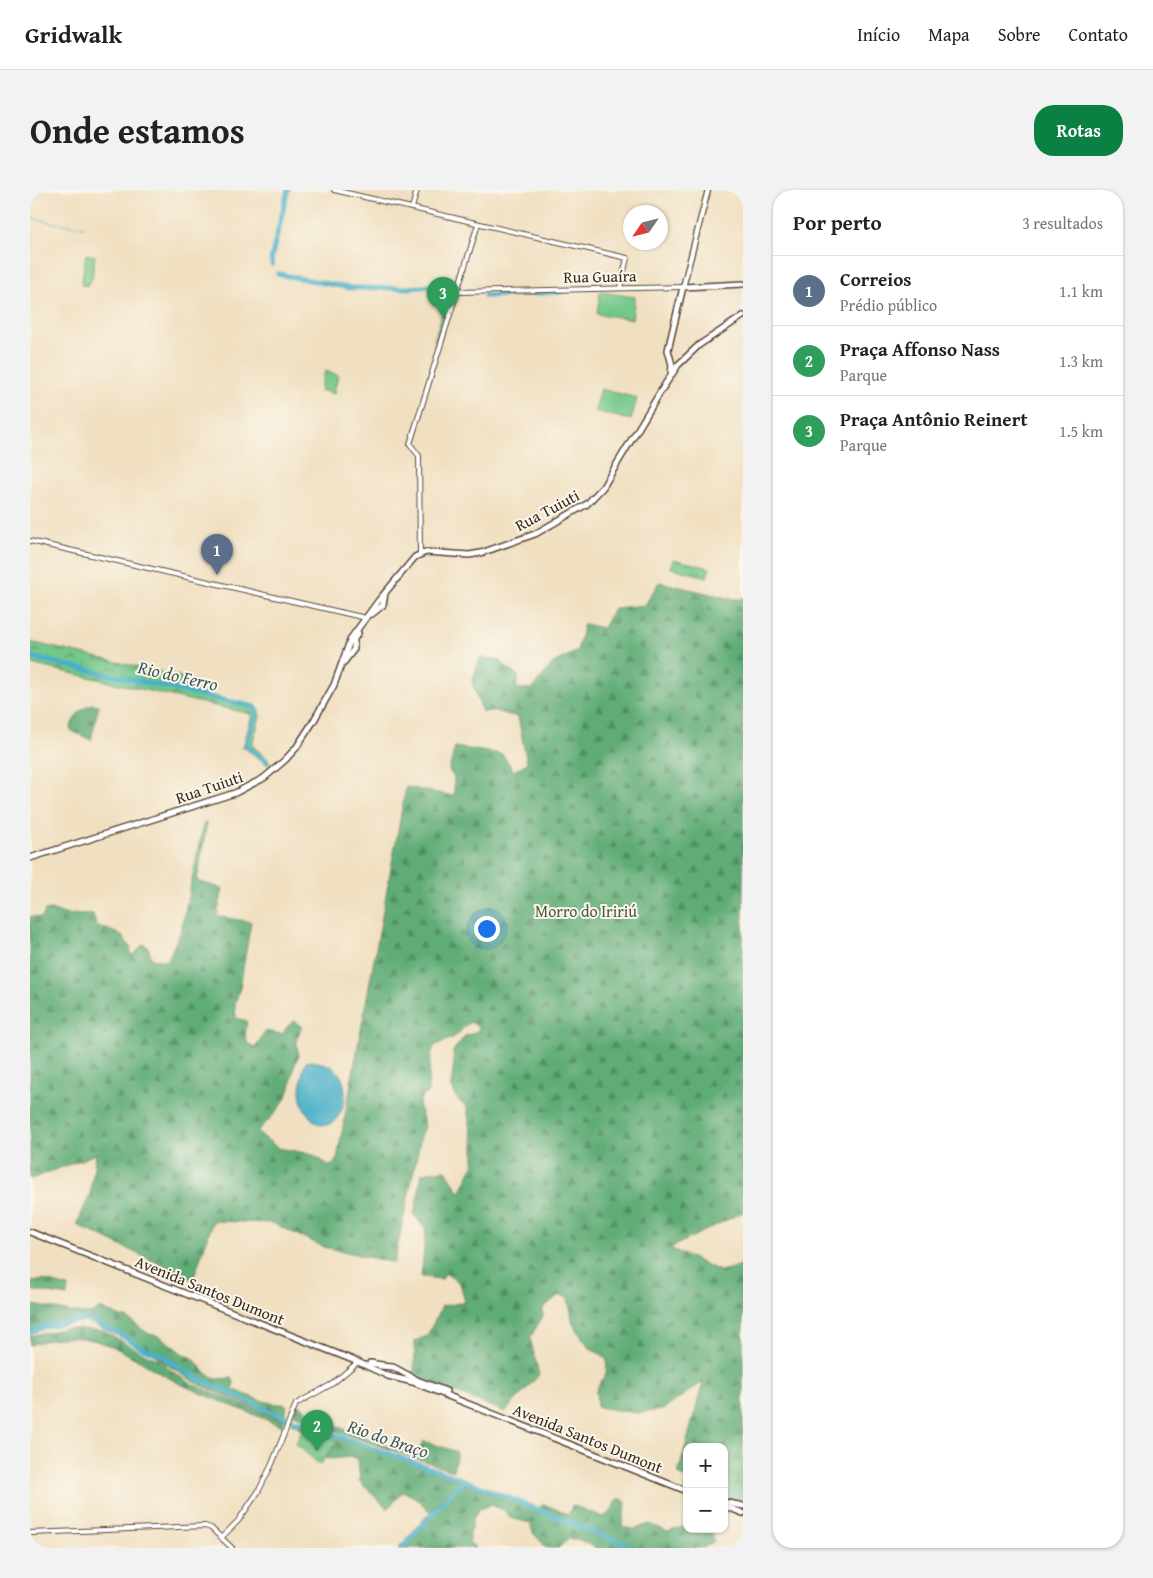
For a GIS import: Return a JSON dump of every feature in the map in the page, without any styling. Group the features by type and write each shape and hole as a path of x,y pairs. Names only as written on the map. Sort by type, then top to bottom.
{"main road":[{"path":"671,374 672,368 668,347 708,190"},
{"name":"Rua Guaíra","path":"683,287 743,284"},
{"name":"Rua Tuiuti","path":"341,666 353,651 355,636 381,602 385,593 420,553 481,554 541,531 587,504 606,483 671,374 681,362 707,339 743,316"},
{"path":"671,360 681,362"},
{"name":"Rua Tuiuti","path":"30,858 235,793 259,781 285,760 296,748 329,693 351,638 381,602"},
{"path":"346,648 353,651"},
{"name":"Avenida Santos Dumont","path":"30,1231 358,1362 382,1369 389,1366 400,1370 417,1380 685,1488"},
{"name":"Avenida Santos Dumont","path":"30,1231 375,1365 388,1376 413,1382 684,1488"},
{"path":"397,1378 400,1376 400,1370"},
{"path":"728,1504 743,1506"},
{"path":"728,1506 743,1513"}],"street":[{"path":"334,190 627,258 620,288"},
{"path":"412,208 417,190"},
{"path":"420,553 418,456 416,451 411,448 410,442 478,224"},
{"name":"Rua Guaíra","path":"457,292 683,287"},
{"path":"30,540 366,618"},
{"path":"222,1538 238,1522 258,1492 272,1464 291,1412 300,1401 332,1384 358,1362"},
{"path":"30,1533 205,1526 211,1528 232,1548"}],"green space":[{"path":"86,254 95,256 92,278 87,286 81,285"},
{"path":"600,292 635,297 632,319 597,314"},
{"path":"448,294 453,298 440,339 434,341"},
{"path":"325,371 338,375 334,394 320,390"},
{"path":"601,389 637,398 631,420 595,411"},
{"path":"673,559 710,568 707,577 671,568"},
{"name":"Morro do Iririú","path":"659,582 732,599 741,599 743,597 743,1212 670,1248 720,1271 743,1265 743,1500 728,1499 728,1443 686,1443 703,1382 662,1410 636,1413 597,1407 596,1390 606,1374 607,1359 589,1347 573,1324 568,1298 559,1295 543,1308 543,1316 530,1338 539,1375 505,1412 414,1376 415,1341 427,1336 442,1306 465,1302 460,1283 445,1273 442,1279 421,1277 426,1230 414,1215 422,1173 446,1170 460,1193 474,1164 474,1147 467,1108 457,1099 451,1085 454,1064 453,1051 465,1036 474,1033 480,1028 471,1022 455,1037 437,1044 433,1049 430,1061 428,1093 421,1098 419,1106 425,1126 394,1263 324,1247 272,1223 213,1221 193,1280 77,1225 90,1194 96,1154 30,1179 30,916 42,918 45,911 52,910 67,914 93,914 97,925 121,935 131,948 130,955 135,954 143,944 148,947 152,959 167,961 181,931 204,822 207,823 197,881 223,889 217,916 251,922 240,987 235,1004 236,1018 247,1021 245,1033 247,1040 255,1048 265,1031 283,1034 286,1028 294,1021 302,1027 296,1040 299,1056 295,1064 289,1091 279,1108 257,1132 278,1148 312,1154 330,1166 337,1159 406,787 454,796 454,777 449,770 455,747 502,754 514,771 527,763 518,717 494,711 482,712 472,682 480,658 497,659 519,677 516,688 532,689 553,663 577,651 584,624 603,628 614,608 645,605"},
{"path":"30,642 186,678 188,680 186,688 188,691 258,708 260,717 252,745 268,759 270,764 268,765 243,747 251,714 35,665 30,663"},
{"path":"92,704 99,705 91,740 70,730 78,714"},
{"path":"43,1280 68,1287 67,1296 30,1290 30,1282"},
{"path":"30,1305 86,1314 90,1314 100,1308 127,1318 149,1334 160,1336 183,1354 193,1358 205,1372 216,1379 232,1378 234,1382 233,1389 265,1402 285,1404 287,1406 284,1420 198,1384 156,1356 86,1321 46,1328 30,1334"},
{"path":"66,1328 103,1331 159,1360 173,1372 196,1386 284,1421 282,1426 189,1388 114,1347 96,1341 77,1338 55,1339 30,1345 30,1336"},
{"path":"299,1404 311,1414 326,1422 415,1457 424,1441 457,1452 453,1471 322,1426 294,1414 295,1408"},
{"path":"293,1420 535,1510 544,1504 569,1515 572,1505 604,1517 612,1511 615,1501 620,1498 626,1502 622,1527 634,1529 650,1524 668,1532 683,1527 683,1533 712,1533 714,1541 704,1548 595,1548 578,1539 569,1539 558,1548 547,1548 533,1533 530,1523 510,1518 504,1510 491,1505 479,1509 473,1518 469,1542 476,1548 399,1548 430,1512 416,1498 403,1491 388,1509 360,1482 358,1459 350,1457 325,1458 338,1441 302,1429 291,1423"},
{"path":"302,1429 338,1441 320,1465 296,1444"},
{"name":"Morro do Iririú","path":"683,1456 683,1476 678,1474"}],"water":[{"path":"311,1061 329,1065 339,1073 344,1085 345,1097 342,1109 336,1119 329,1124 320,1124 310,1117 301,1099 300,1087 304,1066 306,1062"}],"waterway":[{"path":"272,264 271,259 288,190"},
{"path":"30,217 84,227"},
{"path":"278,274 350,288 450,286"},
{"path":"485,296 561,292"},
{"name":"Rio do Ferro","path":"30,657 255,707 257,713 246,744 247,747 267,761"},
{"name":"Rio do Braço","path":"30,1332 45,1326 86,1319 120,1334 142,1348 162,1355 201,1380 271,1412 464,1480 622,1543 629,1548"},
{"path":"401,1548 464,1480"}],"place":[{"name":"Praça Antônio Reinert","path":"443,318"},
{"name":"Correios","path":"217,575"},
{"name":"Praça Affonso Nass","path":"317,1451"}]}
